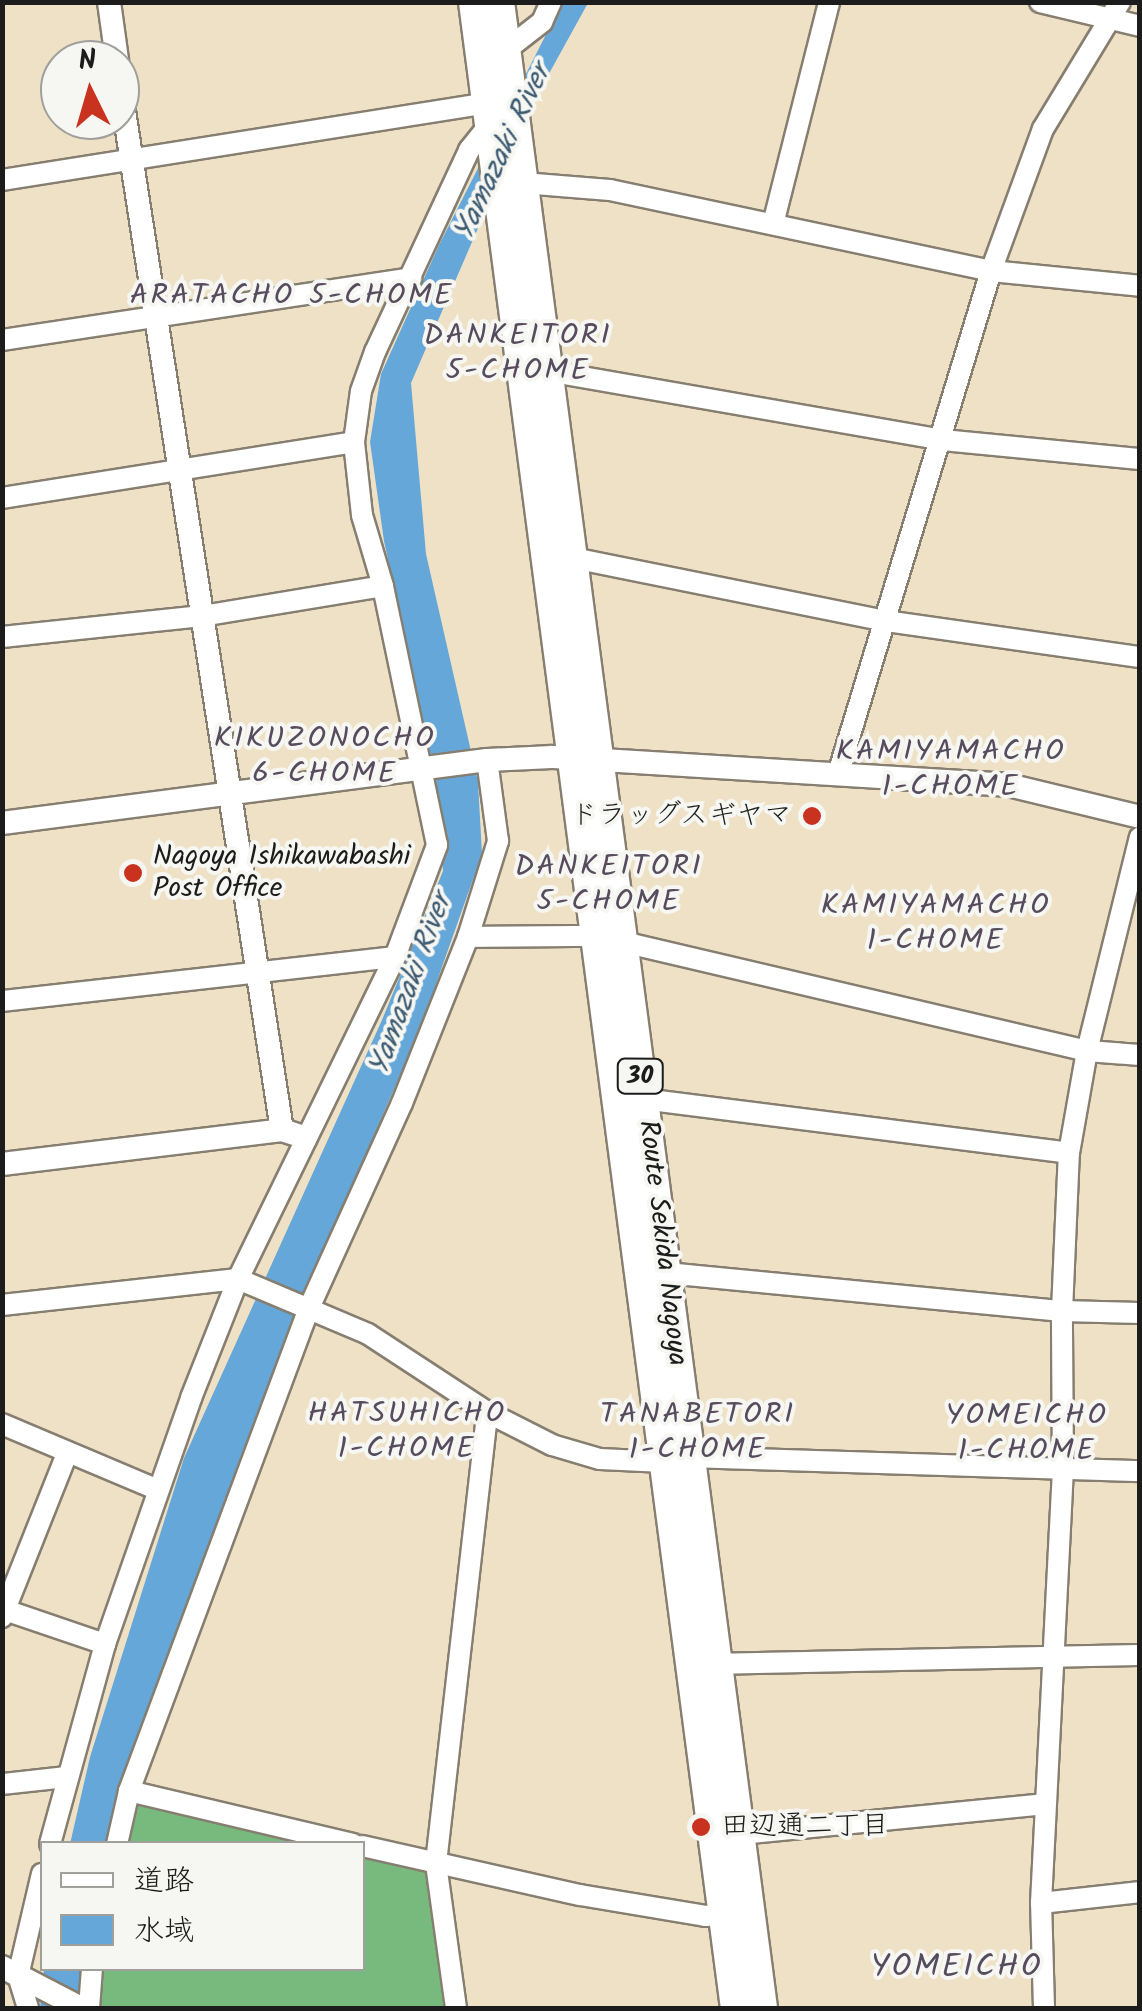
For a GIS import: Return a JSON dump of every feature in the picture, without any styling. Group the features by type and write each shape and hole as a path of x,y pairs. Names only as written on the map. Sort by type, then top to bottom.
{"main road":[{"name":"Route Sekida Nagoya","path":"474,2 511,192 736,1913 762,2008"},
{"name":"Route Sekida Nagoya","path":"499,2 506,50 499,120"},
{"name":"Route Sekida Nagoya","path":"511,192 548,372 572,558 585,758"},
{"name":"Route Sekida Nagoya","path":"609,939 643,1098 652,1273"},
{"name":"Route Sekida Nagoya","path":"704,1664 740,1834 736,2008"}],"street":[{"path":"108,2 113,40"},
{"path":"506,50 542,22 550,2"},
{"path":"774,224 829,2"},
{"path":"1040,2 1106,21 1140,26"},
{"path":"838,774 991,271 1044,128 1120,2"},
{"path":"2,180 130,161 499,120"},
{"path":"51,1841 105,1644 156,1489 306,1138 319,1121 395,958 438,846 427,768 362,516 354,442 361,391 411,278 469,150 499,120"},
{"path":"127,140 282,1130"},
{"path":"511,192 610,190 991,271 1140,286"},
{"path":"2,340 411,278"},
{"path":"548,372 942,440 1140,459"},
{"path":"2,498 354,442"},
{"path":"572,558 886,621 1140,658"},
{"path":"2,636 202,616 383,586"},
{"path":"2,823 481,761 585,758 1008,785 1140,817"},
{"path":"118,1841 129,1792 306,1307 402,1103 468,937 498,841 481,761"},
{"path":"1044,2008 1044,1804 1062,1472 1062,1311 1070,1153 1086,1051 1140,836"},
{"path":"468,937 609,939 1086,1051 1140,1054"},
{"path":"2,1001 395,958"},
{"path":"643,1098 1070,1153"},
{"path":"2,1164 282,1130 306,1138"},
{"path":"652,1273 1062,1311 1140,1313"},
{"path":"2,1305 245,1282 368,1334 487,1412 552,1445 600,1460 1140,1471"},
{"path":"456,2008 436,1863 487,1412"},
{"path":"2,1424 156,1489"},
{"path":"68,1454 3,1612 105,1644"},
{"path":"704,1664 1140,1656"},
{"path":"2,1784 66,1777"},
{"path":"129,1792 340,1841"},
{"path":"740,1834 1044,1804"},
{"path":"365,1847 580,1895 705,1916 736,1913"},
{"path":"8,1977 40,1880"},
{"path":"1041,1903 1140,1892"},
{"path":"90,2008 92,1971"},
{"path":"8,1977 81,2008"},
{"path":"8,1977 28,2008"}],"green space":[{"path":"129,1791 340,1841 118,1841"},
{"path":"365,1846 436,1863 456,2008 81,2008 91,1971 365,1971"}],"water":[{"name":"Yamazaki River","path":"562,3 588,3 530,108 411,383 426,554 478,782 482,854 420,1029 298,1311 175,1634 107,1841 71,1841 90,1757 184,1458 382,1020 443,871 436,780 384,541 370,442 381,374 439,245"},
{"path":"44,1971 85,1971 82,2008 40,2008"}],"place":[{"name":"ドラッグスギヤマ","path":"812,816"},
{"name":"Nagoya Ishikawabashi Post Office","path":"133,873"},
{"name":"田辺通二丁目","path":"701,1827"}],"district":[{"name":"ARATACHO 5-CHOME","path":"292,296"},
{"name":"DANKEITORI 5-CHOME","path":"518,353"},
{"name":"KIKUZONOCHO 6-CHOME","path":"325,756"},
{"name":"KAMIYAMACHO 1-CHOME","path":"951,769"},
{"name":"DANKEITORI 5-CHOME","path":"609,884"},
{"name":"KAMIYAMACHO 1-CHOME","path":"936,923"},
{"name":"HATSUHICHO 1-CHOME","path":"407,1431"},
{"name":"TANABETORI 1-CHOME","path":"698,1432"},
{"name":"YOMEICHO 1-CHOME","path":"1027,1433"},
{"name":"YOMEICHO","path":"957,1968"}]}
